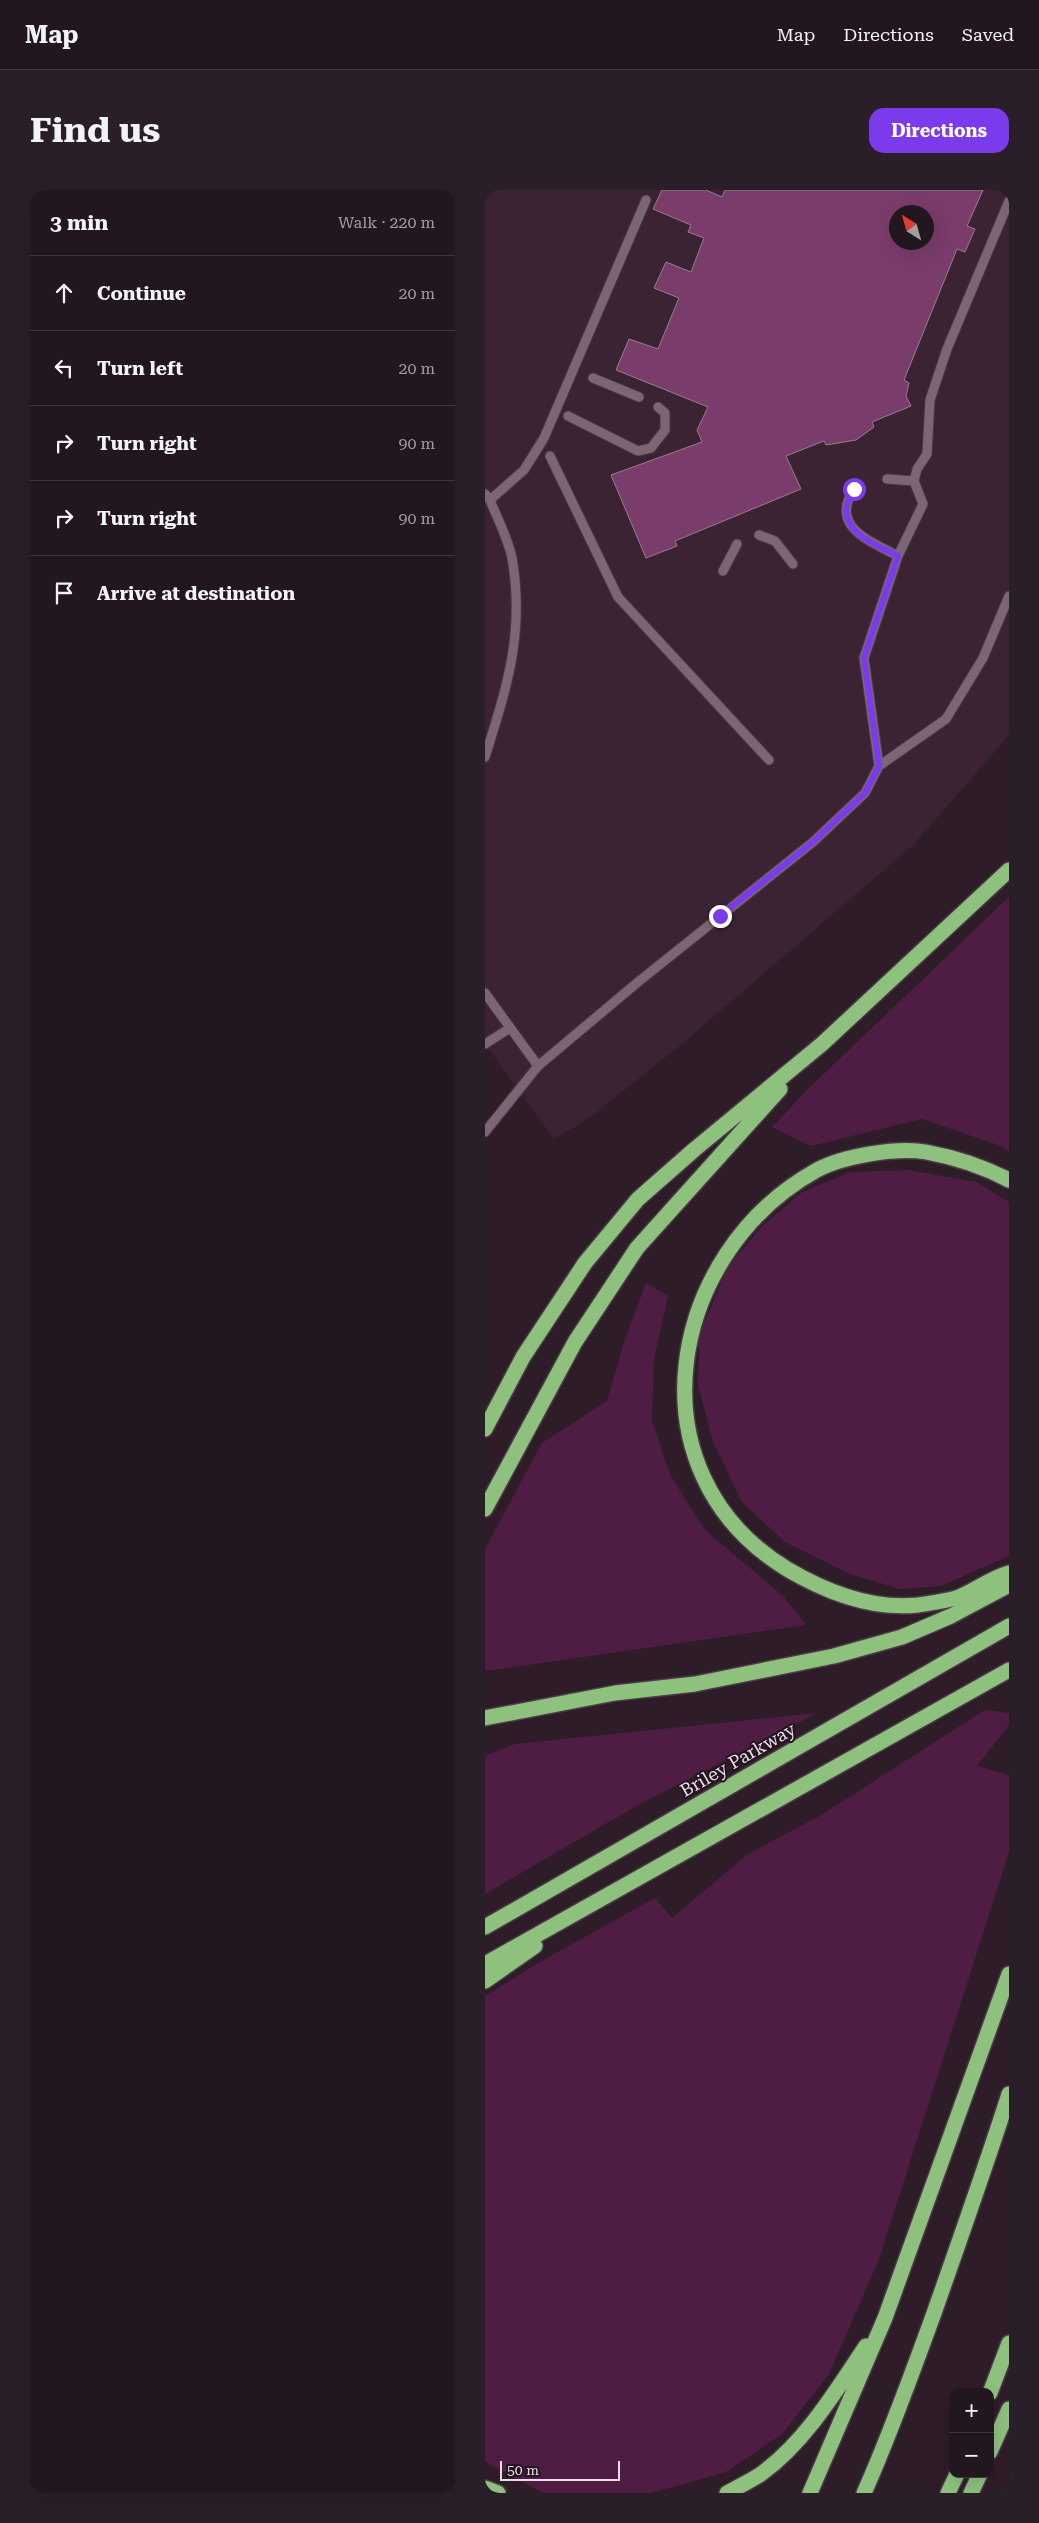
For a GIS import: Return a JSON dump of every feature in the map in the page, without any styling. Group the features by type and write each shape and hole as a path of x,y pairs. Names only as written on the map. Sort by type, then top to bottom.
{"highway":[{"path":"485,1429 523,1357 585,1263 638,1199 695,1149 822,1044 1009,870"},
{"path":"485,1508 575,1342 637,1248 822,1044"},
{"path":"1009,1180 997,1174 925,1152 890,1152 857,1157 819,1169 788,1190 756,1216 729,1248 716,1270 700,1305 685,1365 683,1396 697,1461 716,1499 736,1526 766,1556 809,1582 849,1598 884,1604 917,1605 958,1597 1009,1573"},
{"path":"485,1718 615,1693 695,1684 834,1656 902,1637 951,1616 1009,1585"},
{"name":"Briley Parkway","path":"485,1927 1009,1626"},
{"path":"485,1964 1009,1670"},
{"path":"485,1981 594,1903"},
{"path":"810,2493 885,2318 1009,1974"},
{"path":"864,2493 886,2444 982,2180 1009,2094"},
{"path":"727,2493 761,2474 801,2436 821,2412 885,2318"},
{"path":"992,2388 1009,2343"},
{"path":"994,2443 1009,2409"},
{"path":"948,2493 955,2478"},
{"path":"971,2493 978,2478"},
{"path":"485,2488 498,2493"}],"lane":[{"path":"485,757 509,681 518,612 511,556 487,497 524,470 543,438 646,200"},
{"path":"879,766 864,658 898,556 923,504 914,481 917,469 927,454 930,400 944,356 1009,201"},
{"path":"593,378 639,397"},
{"path":"568,416 638,451 651,448 665,430 665,414 659,407"},
{"path":"550,456 618,597 769,760"},
{"path":"887,478 914,481"},
{"path":"854,489 846,501 845,514 853,528 863,538 898,556"},
{"path":"759,535 775,541 793,564"},
{"path":"723,571 737,544"},
{"path":"485,1132 538,1066 638,982 813,842 865,793 879,766 946,720 983,658 1009,596"},
{"path":"485,993 538,1066"},
{"path":"485,1044 510,1028"}],"shaded area":[{"path":"485,190 1009,190 1009,735 913,845 677,1048 589,1118 554,1139 485,1044"},
{"path":"1009,897 1009,1151 1001,1146 922,1119 811,1146 772,1127 808,1089"},
{"path":"908,1170 976,1182 1009,1202 1009,1556 941,1586 900,1589 850,1574 785,1542 742,1502 713,1442 698,1385 699,1335 728,1267 763,1225 802,1192 851,1172"},
{"path":"646,1283 668,1296 654,1359 652,1420 670,1475 705,1530 783,1596 806,1625 485,1671 485,1549 542,1443 607,1401 625,1339"},
{"path":"985,1710 1009,1713 1009,1725 977,1766 1009,1775 1009,1852 879,2259 829,2374 782,2434 726,2472 651,2493 544,2493 485,2462 485,1996 547,1958 655,1898 672,1918 748,1854 818,1817"},
{"path":"817,1713 638,1805 485,1894 485,1756 515,1744"}],"building":[{"path":"662,190 706,190 722,197 725,190 983,190 967,226 975,229 965,252 957,249 904,380 909,383 906,396 911,406 872,422 874,427 856,440 826,445 824,441 786,456 801,489 675,541 677,546 646,558 611,475 702,442 697,430 708,407 616,370 629,339 658,349 679,298 654,288 666,262 691,272 704,238 688,232 691,225 653,209"}],"route":[{"path":"720,916 813,842 865,793 879,766 864,658 898,556 863,538 853,528 845,514 846,501 854,489"}]}
